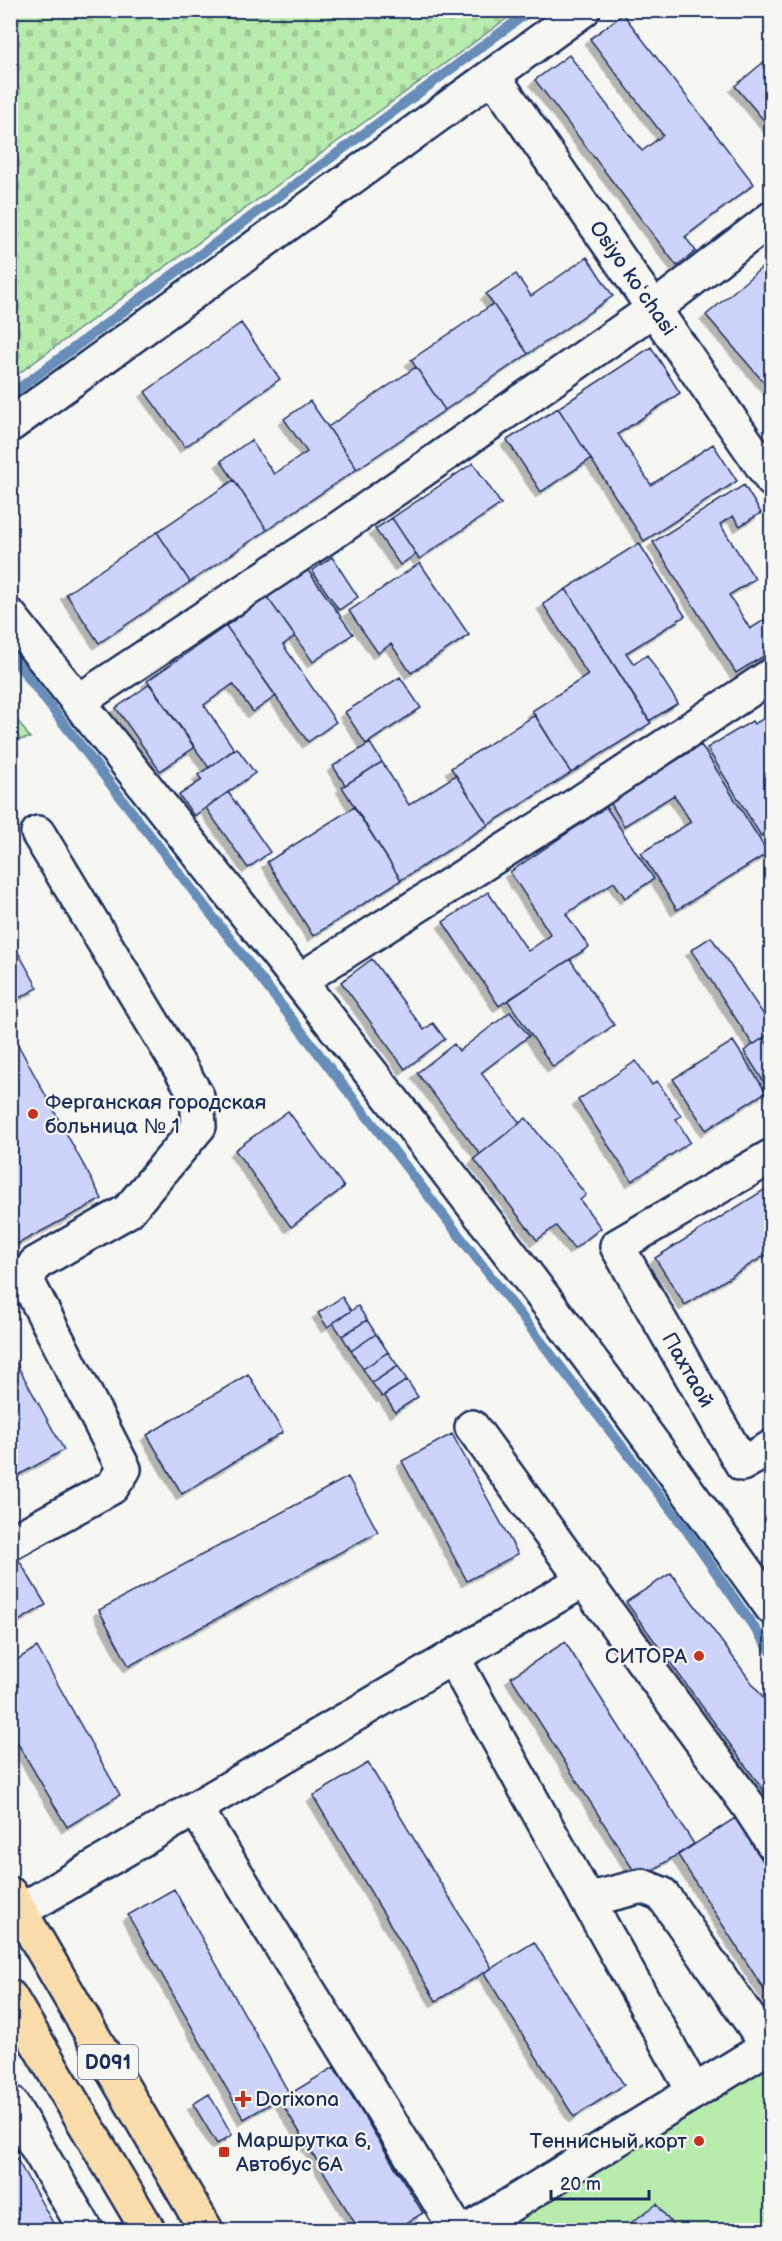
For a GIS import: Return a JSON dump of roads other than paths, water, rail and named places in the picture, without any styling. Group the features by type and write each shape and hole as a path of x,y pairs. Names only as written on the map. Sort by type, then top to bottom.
{"highway":[{"name":"D091","path":"15,1903 206,2230"},
{"name":"D091","path":"10,1997 148,2230"}],"street":[{"path":"10,414 557,10"},
{"path":"10,424 583,10"},
{"name":"Osiyo koʻchasi","path":"493,76 655,308 771,480"},
{"path":"88,695 341,526 655,308 748,239 771,218"},
{"path":"10,599 308,975 677,1459 771,1589"},
{"path":"10,615 411,1122 704,1513 771,1608"},
{"path":"308,975 583,801 771,675"},
{"path":"13,1535 112,1487 124,1469 27,1281 35,1264 128,1211 199,1126 197,1096 38,832"},
{"name":"Пахтаой","path":"771,1156 617,1246 742,1464 771,1447"},
{"path":"472,1427 748,1805 771,1842"},
{"path":"15,1903 196,1809 584,1580"},
{"path":"453,1658 694,2092"},
{"path":"196,1809 457,2230"},
{"path":"469,2230 770,2045 662,1894 642,1886 587,1900"},
{"path":"10,2102 86,2230"}],"waterway":[{"path":"10,395 531,10"},
{"path":"10,654 685,1528 772,1653"}],"place":[{"name":"Ферганская городская больница № 1","path":"33,1114"},
{"name":"СИТОРА","path":"699,1656"},
{"name":"Dorixona","path":"243,2099"},
{"name":"Теннисный корт","path":"699,2141"},
{"name":"Маршрутка 6, Автобус 6А","path":"224,2152"}]}
